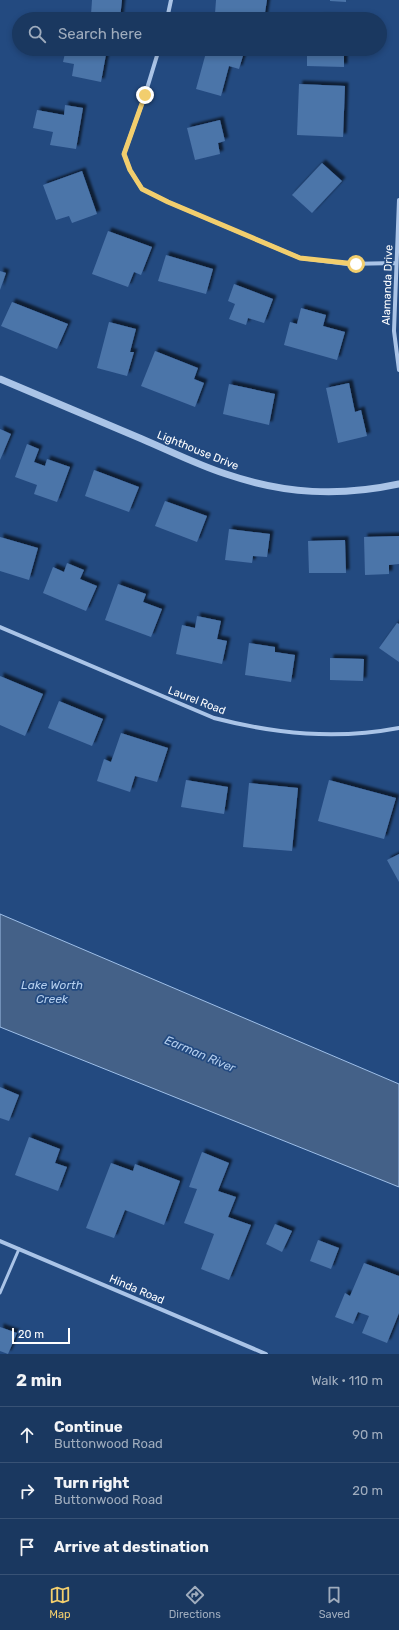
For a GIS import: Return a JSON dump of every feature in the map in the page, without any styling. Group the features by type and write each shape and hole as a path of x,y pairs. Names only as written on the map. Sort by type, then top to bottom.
{"street":[{"path":"168,12 171,0"},
{"path":"157,56 124,154 130,170 142,189 168,202 300,258 347,264 396,263"},
{"name":"Alamanda Drive","path":"399,200 394,331 399,370"},
{"name":"Lighthouse Drive","path":"0,379 225,474 265,486 292,490 333,492 374,489 399,484"},
{"name":"Laurel Road","path":"0,627 214,718 244,726 290,733 336,735 383,731 399,728"},
{"name":"Hinda Road","path":"0,1241 266,1354"}],"lane":[{"path":"0,1293 19,1249"}],"water":[{"name":"Lake Worth Creek","path":"0,914 399,1084 399,1187 0,1027"}],"building":[{"path":"92,0 122,0 121,12 91,12"},
{"path":"216,0 267,0 265,12 215,12"},
{"path":"346,0 346,2 330,1"},
{"path":"64,56 106,56 101,82 72,76 74,64 63,62"},
{"path":"205,56 243,56 239,69 229,66 221,96 196,89"},
{"path":"307,56 344,56 344,67 307,66"},
{"path":"299,84 345,86 343,137 297,135"},
{"path":"65,105 83,108 76,149 50,145 53,132 33,128 37,110 64,115"},
{"path":"220,120 225,141 218,143 220,154 195,160 187,128"},
{"path":"322,163 342,181 312,213 292,195"},
{"path":"82,171 97,214 72,223 69,216 56,220 43,185"},
{"path":"108,231 152,247 141,275 134,272 128,287 92,274"},
{"path":"166,255 213,269 206,294 158,281"},
{"path":"0,271 6,273 0,290"},
{"path":"234,284 273,299 264,323 248,318 246,325 229,319 235,304 228,301"},
{"path":"12,302 68,324 57,349 1,326"},
{"path":"301,308 326,315 323,326 345,332 337,360 284,345 290,322 297,324"},
{"path":"109,322 136,329 130,352 134,352 127,376 97,368"},
{"path":"155,351 198,368 194,379 204,383 195,407 141,386"},
{"path":"349,383 355,412 361,410 367,436 338,443 326,388"},
{"path":"229,384 275,394 269,425 223,414"},
{"path":"0,429 11,434 0,460"},
{"path":"27,444 39,449 34,462 45,466 47,459 70,467 57,502 34,494 37,485 15,477"},
{"path":"94,470 139,487 129,512 85,496"},
{"path":"165,501 207,516 197,542 155,526"},
{"path":"229,529 270,534 267,557 253,556 252,563 225,560"},
{"path":"399,536 399,564 389,565 389,574 365,575 364,537"},
{"path":"0,537 38,548 29,580 0,571"},
{"path":"345,540 346,573 309,573 308,541"},
{"path":"67,563 84,570 80,579 97,586 86,611 43,593 53,567 64,572"},
{"path":"118,584 146,594 143,602 162,609 151,637 105,620"},
{"path":"197,616 221,621 217,639 227,641 222,664 176,654 182,625 195,628"},
{"path":"397,623 399,624 399,662 379,648"},
{"path":"249,643 275,647 275,652 295,655 291,682 245,675"},
{"path":"330,658 364,659 363,681 330,680"},
{"path":"0,676 43,694 25,736 0,725"},
{"path":"59,701 103,719 92,746 48,728"},
{"path":"121,733 168,748 157,782 135,776 130,792 97,781 104,759 111,762"},
{"path":"186,780 228,787 224,814 181,807"},
{"path":"329,780 396,798 384,839 318,821"},
{"path":"249,783 298,788 292,851 243,847"},
{"path":"399,854 399,882 387,860"},
{"path":"0,1087 19,1095 9,1121 0,1118"},
{"path":"29,1137 60,1149 55,1163 67,1167 58,1191 15,1175"},
{"path":"202,1152 229,1163 218,1191 236,1197 228,1217 251,1225 229,1280 201,1269 214,1234 184,1223 197,1189 189,1187"},
{"path":"111,1163 133,1171 135,1164 180,1181 164,1225 125,1210 114,1238 86,1228"},
{"path":"275,1224 292,1231 282,1252 266,1244"},
{"path":"318,1240 339,1248 331,1269 310,1261"},
{"path":"364,1263 399,1276 399,1313 387,1343 362,1333 369,1316 358,1312 353,1324 335,1317 345,1293 350,1296"},
{"path":"0,1327 17,1333 8,1354 0,1351"}],"route":[{"path":"145,95 124,154 130,170 142,189 168,202 300,258 356,264"}],"water label":[{"name":"Earman River","path":"200,1054"}]}
